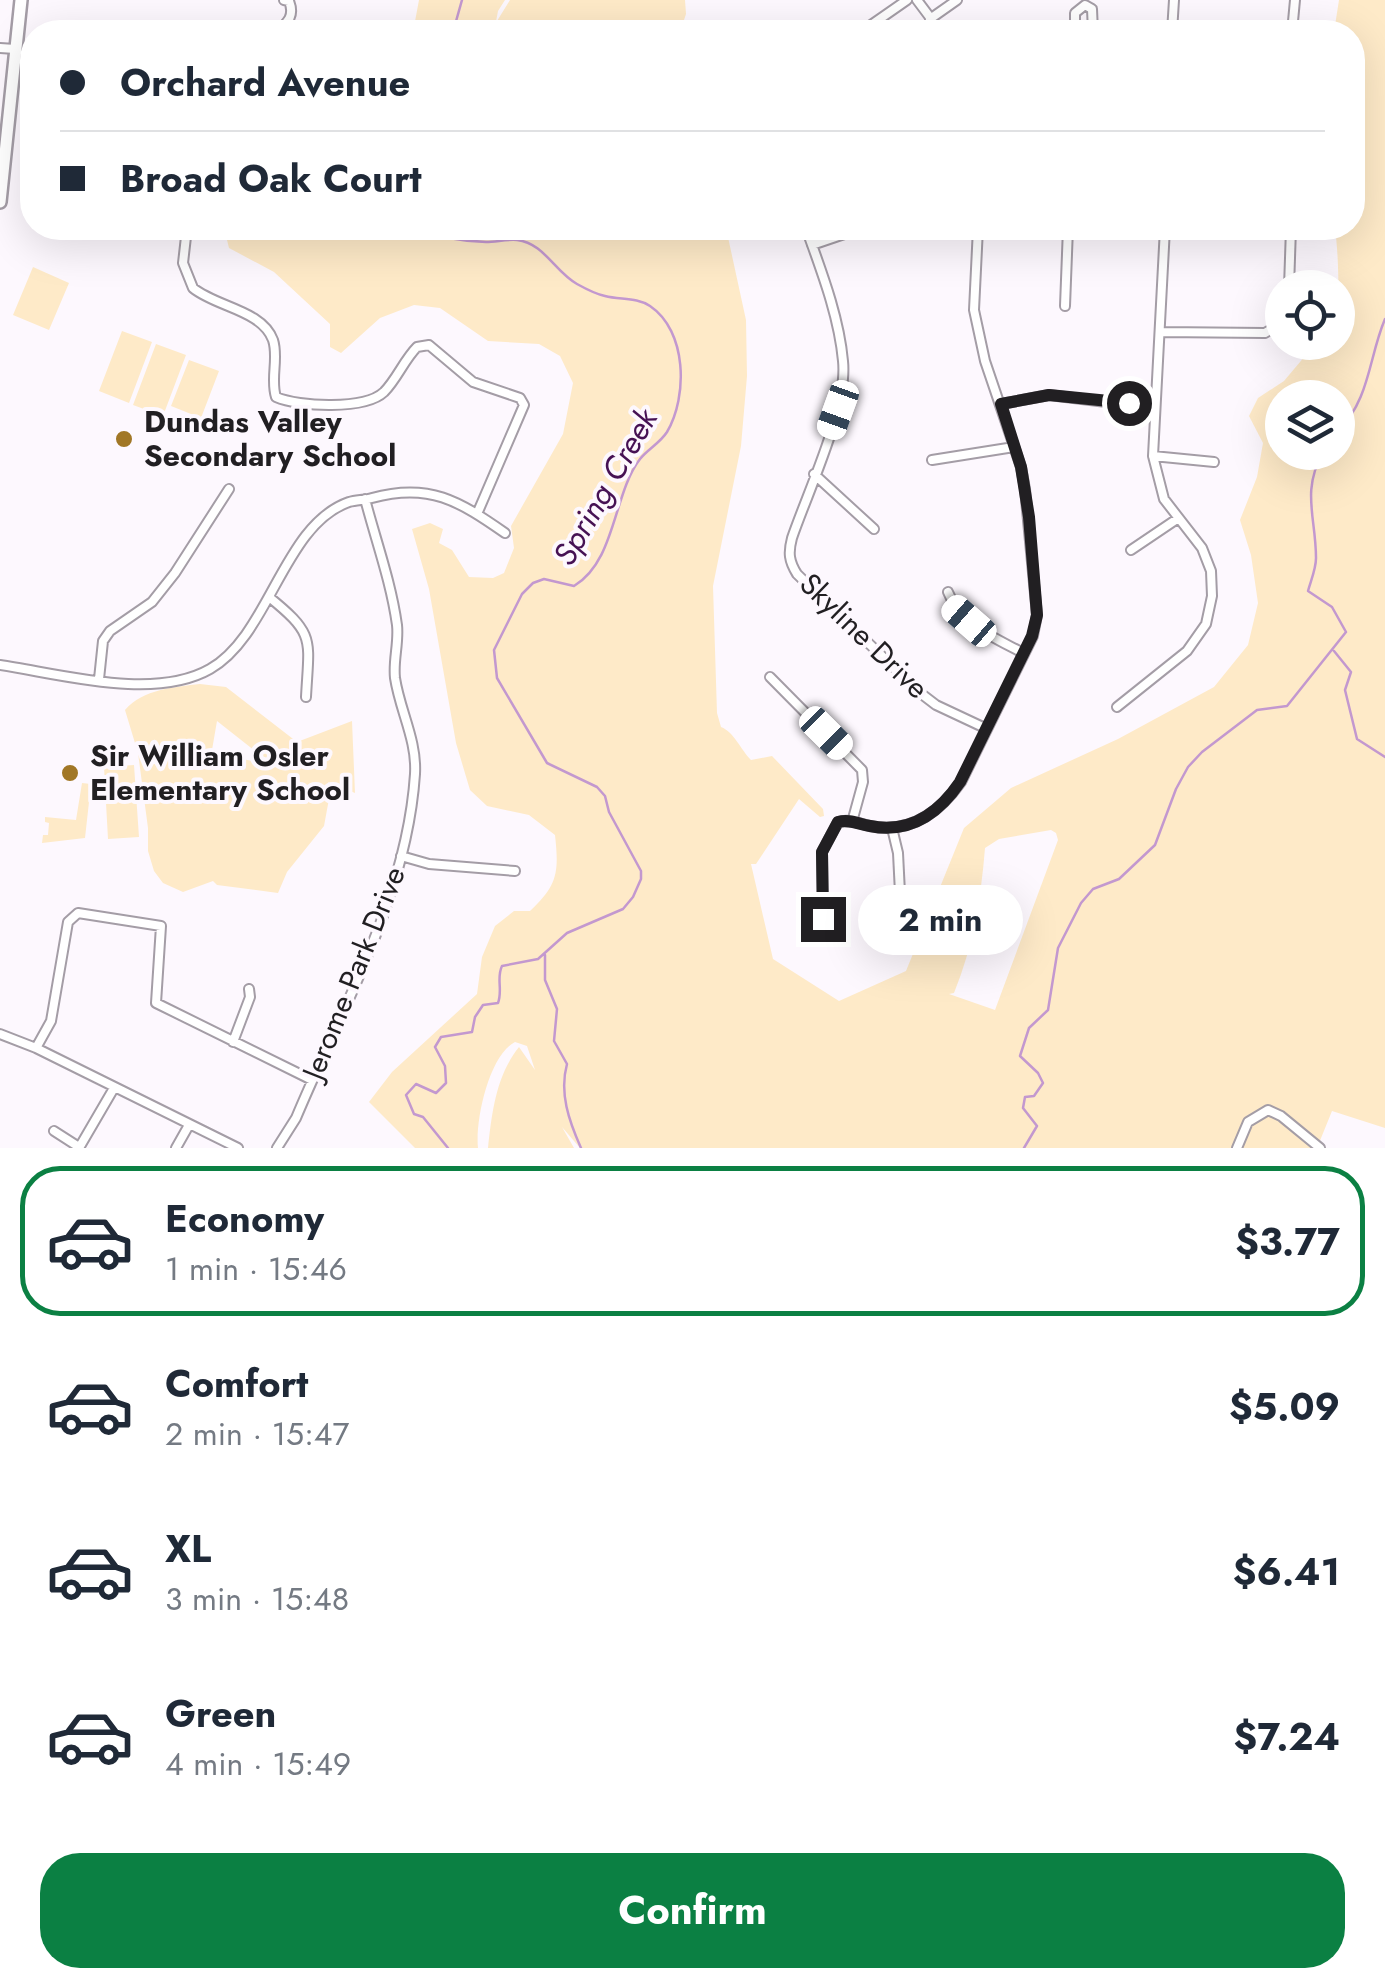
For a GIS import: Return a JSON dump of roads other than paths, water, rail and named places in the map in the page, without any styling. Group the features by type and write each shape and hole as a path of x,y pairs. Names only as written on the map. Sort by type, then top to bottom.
{"main road":[{"path":"0,202 21,0"}],"street":[{"path":"878,20 907,0"},
{"path":"917,0 930,19 957,0"},
{"path":"1076,20 1076,13 1085,6 1092,9 1092,20"},
{"path":"0,48 14,48"},
{"path":"185,240 183,263 193,288 266,327 274,344 276,397 287,402 318,404 370,400 387,390 417,346 430,344 474,382 520,398 524,404 478,514"},
{"name":"Skyline Drive","path":"810,240 835,317 844,364 838,410 788,552 797,574 920,692 986,728"},
{"path":"812,245 827,240"},
{"path":"823,919 822,852 838,822 892,828 932,815 948,800 1032,636 1037,615 1021,467 978,338 974,310 977,240"},
{"path":"1065,306 1068,240"},
{"path":"1116,708 1187,651 1206,624 1212,596 1210,571 1202,548 1164,498 1153,456 1165,240"},
{"path":"1290,270 1291,240"},
{"path":"1161,332 1265,332"},
{"path":"1001,404 1049,395 1155,408"},
{"path":"932,460 1014,447"},
{"path":"1153,456 1214,462"},
{"path":"814,474 874,529"},
{"path":"99,679 103,641 110,631 152,602 229,489"},
{"path":"0,665 99,679 172,684 213,668 249,629 313,530 348,502 422,490 452,500 504,533"},
{"name":"Jerome Park Drive","path":"277,1148 296,1118 383,915 400,856 415,776 414,744 395,682 397,625 365,500"},
{"path":"1132,550 1177,519"},
{"path":"948,592 954,608 969,621 1023,653"},
{"path":"269,597 296,619 309,641 306,697"},
{"path":"770,677 862,770 863,782 849,821"},
{"path":"892,828 900,894"},
{"path":"400,856 429,864 514,871"},
{"path":"36,1048 51,1022 68,922 78,913 160,926 156,1004 312,1080"},
{"path":"233,1042 250,997 249,989"},
{"path":"0,1034 238,1148"},
{"path":"54,1132 79,1148 114,1088"},
{"path":"1237,1148 1248,1122 1268,1110 1320,1148"},
{"path":"176,1148 188,1124"}],"waterway":[{"name":"Spring Creek","path":"456,20 462,0"},
{"name":"Spring Creek","path":"457,240 513,240"},
{"name":"Spring Creek","path":"448,1148 423,1117 414,1114 406,1095 416,1084 436,1093 446,1083 445,1066 435,1047 441,1037 472,1032 483,1005 498,1003 502,966 538,959 567,933 623,909 641,879 641,871 609,812 605,796 597,787 547,763 497,678 494,650 522,594 533,583 544,579 574,586 598,561 631,473 664,436 674,417 681,383 671,331 650,306 587,289 569,279 535,246 513,240"},
{"path":"1355,409 1385,319"},
{"path":"1024,1148 1037,1126 1023,1108 1025,1097 1034,1096 1043,1083 1020,1056 1029,1028 1048,1010 1058,948 1081,903 1093,889 1119,879 1155,845 1176,789 1202,752 1257,710 1287,706 1346,632 1332,607 1308,591 1316,558 1311,505 1315,470"},
{"path":"1334,651 1351,672 1345,690 1357,739 1385,757"},
{"path":"545,955 545,980 557,1009 554,1041 567,1064 566,1107 581,1148"}],"place":[{"name":"Dundas Valley Secondary School","path":"124,439"},
{"name":"Sir William Osler Elementary School","path":"70,773"}]}
